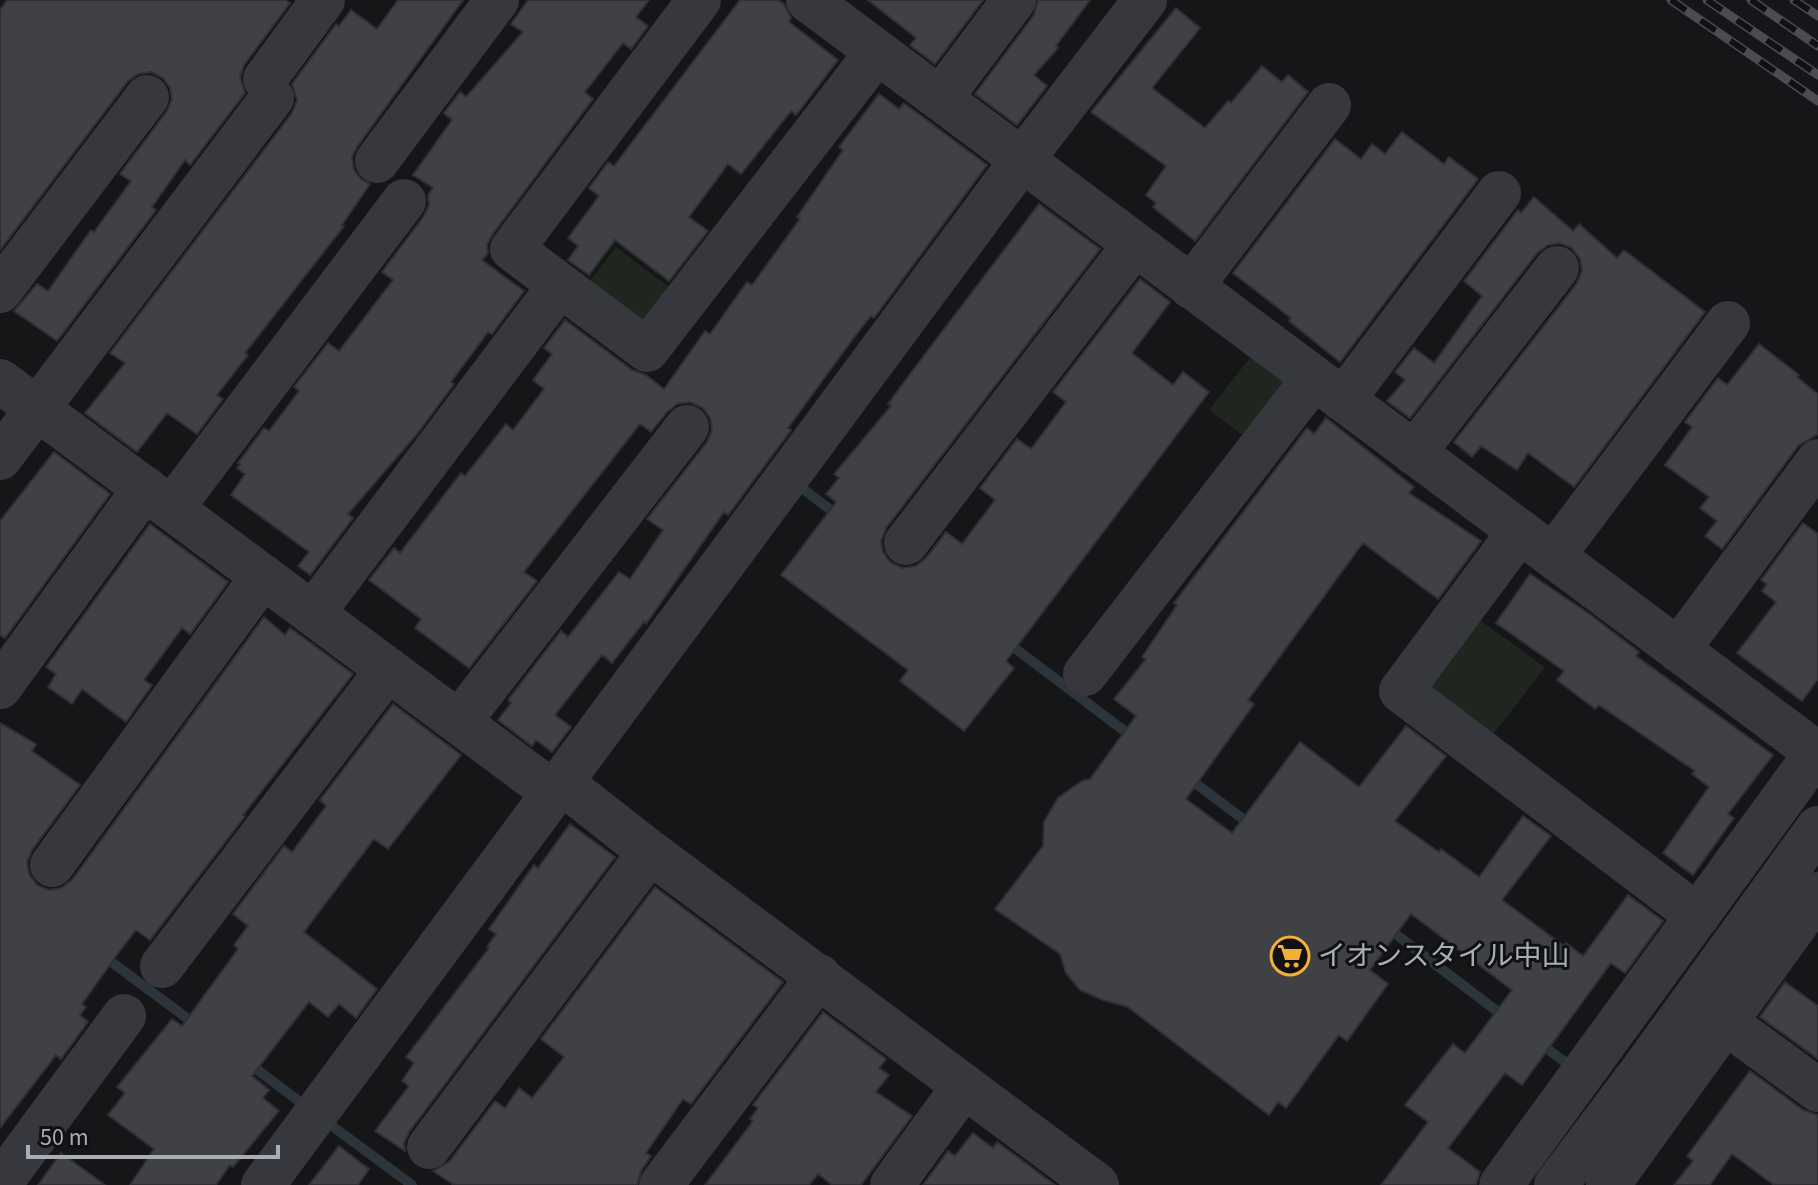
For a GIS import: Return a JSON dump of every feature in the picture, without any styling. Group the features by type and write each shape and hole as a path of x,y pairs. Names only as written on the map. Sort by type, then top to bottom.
{"street":[{"path":"0,458 268,88 323,0"},
{"path":"377,161 497,0"},
{"path":"699,0 512,249 647,350 877,52"},
{"path":"808,0 1817,753 1501,1185"},
{"path":"940,99 1014,0"},
{"path":"263,1185 1022,160 1145,0"},
{"path":"0,291 147,97"},
{"path":"1191,287 1329,105"},
{"path":"1085,674 1499,193"},
{"path":"0,687 404,201"},
{"path":"906,543 1135,244"},
{"path":"1414,453 1557,268"},
{"path":"313,613 560,285"},
{"path":"1698,916 1401,691 1536,544 1728,323"},
{"path":"0,381 459,722 650,852 819,976 1084,1181"},
{"path":"459,722 687,427"},
{"path":"1678,650 1818,461"},
{"path":"52,865 263,576"},
{"path":"162,966 388,669"},
{"path":"1556,1185 1818,828"},
{"path":"429,1147 650,852"},
{"path":"1608,1185 1818,894"},
{"path":"661,1185 819,976"},
{"path":"0,1184 124,1016"},
{"path":"1621,1020 1691,1070"},
{"path":"1725,1022 1818,1090"},
{"path":"892,1185 964,1086"}],"shaded area":[{"path":"616,247 674,291 639,324 587,285"},
{"path":"1264,340 1314,378 1260,448 1209,410"},
{"path":"1474,616 1545,667 1492,736 1433,691 1430,678"}],"building":[{"path":"7,0 285,0 290,3 244,65 240,77 245,93 190,165 185,160 152,207 156,210 57,341 14,311 37,284 48,291 91,230 94,232 131,181 120,174 167,111 172,99 170,88 163,78 151,72 138,74 128,81 0,250 0,10"},
{"path":"398,0 463,0 357,147 352,157 354,170 370,184 344,226 245,353 248,355 217,395 223,399 197,434 167,413 137,452 85,413 125,363 110,353 292,113 297,100 292,84 336,24 339,26 351,10 377,29"},
{"path":"528,0 649,0 636,17 648,26 631,49 623,43 585,92 593,99 487,245 488,253 482,260 524,291 492,334 488,332 417,434 348,514 353,518 310,575 298,566 309,552 231,495 245,474 237,468 238,463 264,428 269,431 299,391 294,387 328,343 339,351 393,280 382,272 424,216 429,205 428,195 433,188 413,175 452,120 444,113 460,92 466,97 523,32 511,24"},
{"path":"740,0 778,0 784,4 791,18 789,22 838,60 796,115 791,111 741,174 728,164 689,217 708,231 669,281 615,240 589,275 568,260 578,246 568,238 599,196 589,188 608,162 614,166"},
{"path":"868,0 983,0 935,64 910,45 916,38"},
{"path":"1038,0 1090,0 1056,46 1058,48 1034,75 1047,86 1017,125 975,94 1034,15"},
{"path":"1176,8 1200,28 1152,88 1205,128 1262,66 1282,82 1288,75 1308,92 1195,241 1153,207 1156,203 1146,195 1166,166 1091,112"},
{"path":"879,94 899,109 904,103 987,165 874,318 871,316 855,336 728,515 724,512 646,624 644,622 612,663 602,655 555,715 571,727 552,752 536,740 532,746 498,720 511,703 508,700 561,631 568,637 619,572 630,579 663,530 647,519 707,442 712,430 710,418 703,408 690,402 677,404 651,432 640,424 524,572 537,581 469,668 415,628 421,619 369,580 394,548 400,553 461,473 465,476 506,424 513,430 544,389 533,380 552,354 544,348 565,320 632,370 646,375 664,389 705,331 710,334 747,282 752,285 800,219 797,217 843,150 839,147"},
{"path":"1402,132 1444,164 1449,157 1478,179 1340,362 1289,321 1291,318 1233,273 1335,139 1361,159 1372,144 1385,154"},
{"path":"1534,197 1573,231 1579,224 1617,258 1624,250 1705,312 1574,487 1528,453 1517,470 1481,446 1472,457 1454,442 1577,283 1582,271 1580,259 1572,248 1560,243 1548,245 1537,253 1410,418 1387,401 1405,380 1395,372 1414,348 1434,363 1482,296 1464,281 1518,210 1521,213"},
{"path":"1039,204 1100,249 886,528 881,541 883,552 890,562 902,568 916,566 946,532 962,544 995,500 980,488 1017,439 1031,449 1066,402 1053,392 1140,279 1170,302 1132,353 1173,385 1183,372 1209,392 1006,661 1014,668 964,731 900,681 908,670 781,575 836,502 826,494 839,478 834,474 891,406 888,404"},
{"path":"1759,344 1818,394 1818,434 1798,446 1722,549 1705,536 1717,521 1700,508 1709,497 1665,465 1692,427 1685,422 1718,378 1727,385"},
{"path":"1326,418 1414,487 1409,493 1481,541 1438,599 1363,543 1248,700 1254,704 1186,799 1232,833 1300,742 1359,787 1406,726 1446,756 1395,821 1479,877 1523,816 1551,836 1502,900 1564,946 1566,943 1583,956 1628,895 1663,921 1625,973 1611,963 1522,1085 1505,1073 1448,1148 1480,1172 1476,1185 1381,1185 1428,1122 1405,1105 1453,1044 1465,1053 1512,990 1411,914 1370,970 1388,984 1347,1041 1339,1035 1286,1108 1278,1102 1269,1115 1128,1007 1080,990 1066,973 1060,954 995,909 1043,846 1044,822 1058,798 1090,779 1136,716 1114,699 1146,659 1142,657 1177,605 1174,603 1307,428 1314,434"},
{"path":"54,452 110,494 5,638 0,635 0,521"},
{"path":"1803,523 1818,534 1818,679 1802,701 1737,653 1776,602 1762,591 1767,584 1761,580"},
{"path":"150,524 228,582 190,634 182,628 144,680 152,685 126,722 82,689 72,704 48,687 56,674 46,667"},
{"path":"1530,574 1588,613 1639,652 1636,656 1773,755 1728,814 1734,818 1693,875 1663,853 1709,787 1692,774 1695,771 1599,705 1595,709 1557,680 1564,671 1496,623"},
{"path":"264,617 285,635 290,628 353,674 150,940 136,930 82,1004 86,1007 80,1015 88,1022 61,1059 56,1055 0,1128 0,723 36,744 32,751 80,785 32,850 27,862 29,874 37,885 49,890 61,888 72,880"},
{"path":"393,704 461,755 388,849 374,839 304,932 377,989 356,1018 339,1004 328,1017 309,1002 252,1076 269,1090 263,1098 279,1111 216,1185 130,1185 154,1149 108,1115 125,1093 117,1087 172,1019 182,1026 238,949 234,945 248,926 233,914 284,846 292,852 326,806 320,800"},
{"path":"570,824 615,857 409,1132 404,1143 405,1151 375,1131 409,1086 402,1081 414,1063 406,1057 489,948 496,934 489,929 534,865 538,868"},
{"path":"655,887 783,982 691,1104 683,1099 646,1153 651,1156 641,1171 637,1185 454,1185 433,1171 449,1162 495,1101 505,1108 519,1088 532,1098 564,1057 541,1039"},
{"path":"1785,982 1818,1006 1818,1059 1760,1017"},
{"path":"823,1012 886,1059 879,1068 889,1075 876,1092 912,1116 861,1185 832,1185 818,1174 809,1185 705,1185 753,1121 750,1119 758,1108 753,1105"},
{"path":"1750,1071 1803,1110 1818,1115 1818,1185 1774,1185 1732,1154 1710,1185 1674,1185 1693,1161 1687,1156"},
{"path":"973,1133 993,1148 997,1142 1055,1185 923,1185 948,1151 955,1156"},
{"path":"339,1146 369,1169 358,1185 309,1185"},
{"path":"61,1153 105,1185 38,1185"}],"waterway":[{"path":"798,485 841,518"},
{"path":"1004,640 1135,739"},
{"path":"1187,777 1251,825"},
{"path":"1385,926 1506,1018"},
{"path":"102,955 199,1027"},
{"path":"1538,1042 1573,1068"},
{"path":"247,1062 308,1108"},
{"path":"324,1120 412,1185"}],"railway":[{"path":"1671,0 1818,101"},
{"path":"1707,0 1818,75"},
{"path":"1751,0 1818,46"},
{"path":"1794,0 1818,16"}],"place":[{"name":"イオンスタイル中山","path":"1290,956"}]}
